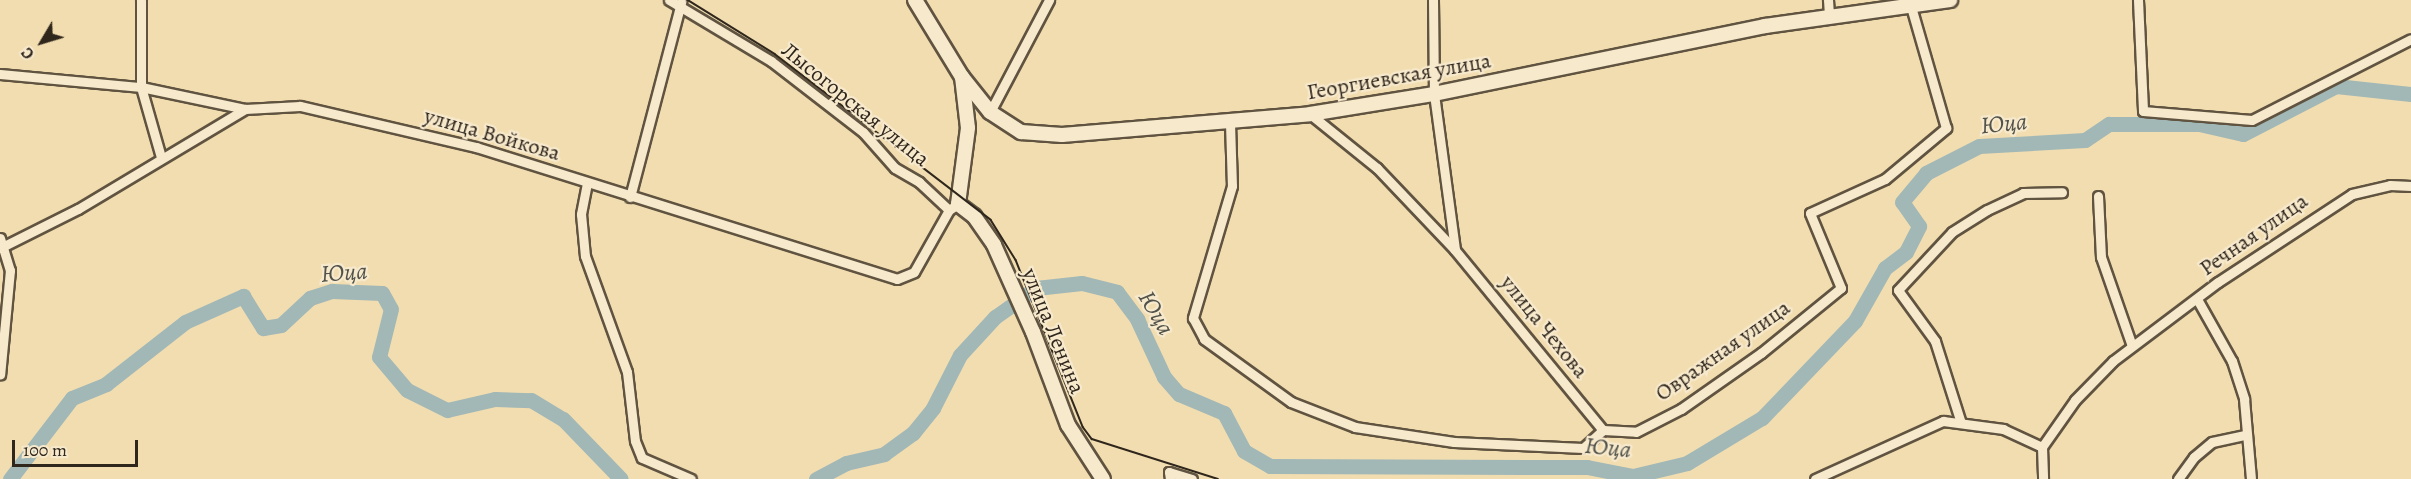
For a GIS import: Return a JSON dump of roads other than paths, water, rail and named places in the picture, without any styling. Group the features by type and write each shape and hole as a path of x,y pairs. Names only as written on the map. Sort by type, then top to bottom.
{"main road":[{"name":"Георгиевская улица","path":"915,0 962,77 990,112 1015,130 1033,135 1230,123 1310,114 1434,94 1829,15 1911,7 1950,0"},
{"path":"954,207 968,128 962,77"},
{"path":"968,128 990,112"},
{"name":"улица Ленина","path":"954,207 974,216 1009,275 1068,424 1103,479"}],"street":[{"path":"141,0 141,87 160,157"},
{"name":"Лысогорская улица","path":"669,0 681,4 771,61 863,132 895,168 954,207"},
{"path":"990,112 1049,0"},
{"path":"1433,0 1434,94 1455,250"},
{"path":"1828,0 1829,15"},
{"path":"2138,0 2144,111 2252,120 2411,39"},
{"path":"630,197 681,4"},
{"name":"Овражная улица","path":"1603,430 1636,432 1681,409 1761,353 1840,288 1810,213 1885,179 1946,128 1911,7"},
{"path":"0,74 141,87 245,109"},
{"name":"улица Войкова","path":"1,245 78,208 160,157 245,109 300,106 476,147 897,279 905,279 917,268 954,207"},
{"name":"улица Чехова","path":"1310,114 1377,168 1455,250 1603,430"},
{"path":"1230,123 1232,186 1193,318 1204,339 1291,402 1355,427 1455,442 1583,448 1603,430"},
{"path":"587,183 581,214 585,256 627,372 635,441 642,458 691,479"},
{"name":"Речная улица","path":"2042,447 2075,400 2132,346 2197,298 2313,217 2352,194 2390,185 2411,186"},
{"path":"1961,423 1935,341 1898,290 1952,232 1987,210 2023,193 2062,192"},
{"path":"2098,196 2101,257 2132,346"},
{"path":"0,375 10,270 1,245"},
{"path":"2197,298 2232,362 2244,399 2251,479"},
{"path":"1815,479 1934,424 1961,423 2003,429 2042,447 2043,479"},
{"path":"2178,479 2194,457 2212,442 2246,435"},
{"path":"1170,479 1169,472 1192,479"}],"waterway":[{"name":"Юца","path":"816,479 846,463 884,454 913,433 933,408 960,355 995,317 1036,288 1082,283 1117,292 1137,319 1164,377 1179,394 1224,413 1244,451 1270,466 1587,467 1633,476 1687,463 1762,418 1855,321 1885,268 1906,252 1919,226 1902,202 1926,173 1979,146 2085,140 2109,124 2199,124 2243,134 2336,86 2411,94"},
{"name":"Юца","path":"10,479 72,398 106,384 185,322 243,296 263,328 281,325 310,298 332,291 382,293 391,309 379,357 407,390 447,410 495,399 531,400 563,419 621,479"}],"tram line":[{"path":"688,0 775,54 991,220 1016,260 1083,427 1092,439 1218,479"}]}
